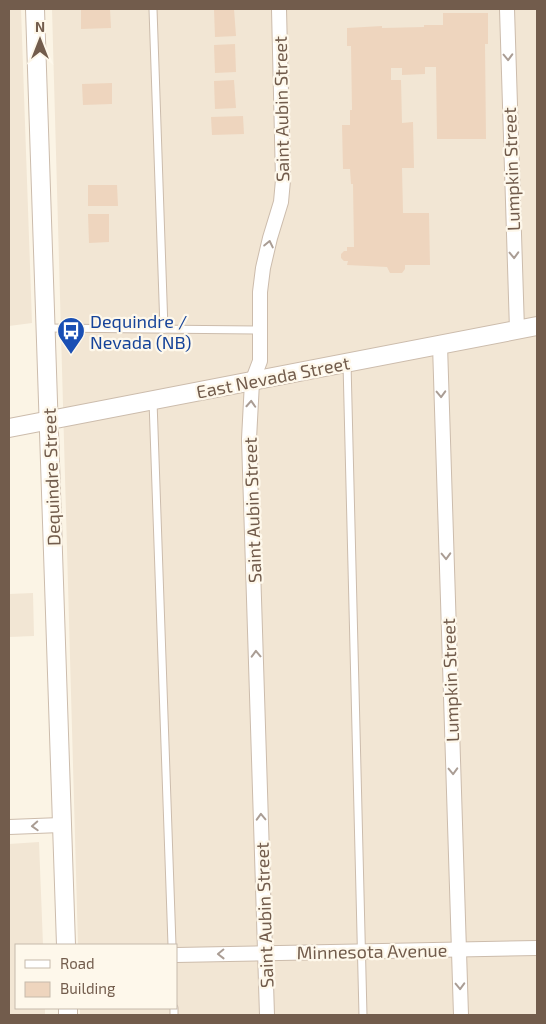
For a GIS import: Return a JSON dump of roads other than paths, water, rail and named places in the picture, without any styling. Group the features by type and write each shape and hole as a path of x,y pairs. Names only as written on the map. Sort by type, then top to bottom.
{"street":[{"name":"Dequindre Street","path":"35,9 66,944"},
{"name":"Saint Aubin Street","path":"267,1015 249,439 252,382 260,361 259,330 263,268 281,202 284,180 279,9"},
{"name":"Lumpkin Street","path":"507,9 517,330"},
{"name":"East Nevada Street","path":"9,428 537,326"},
{"name":"Lumpkin Street","path":"440,345 461,1015"},
{"path":"9,828 61,825"},
{"name":"Minnesota Avenue","path":"178,955 537,948"}],"lane":[{"path":"153,9 164,329"},
{"path":"46,328 259,330"},
{"path":"347,363 363,1015"},
{"path":"153,400 172,944"}],"place":[{"name":"Dequindre / Nevada (NB)","path":"71,355"}]}
